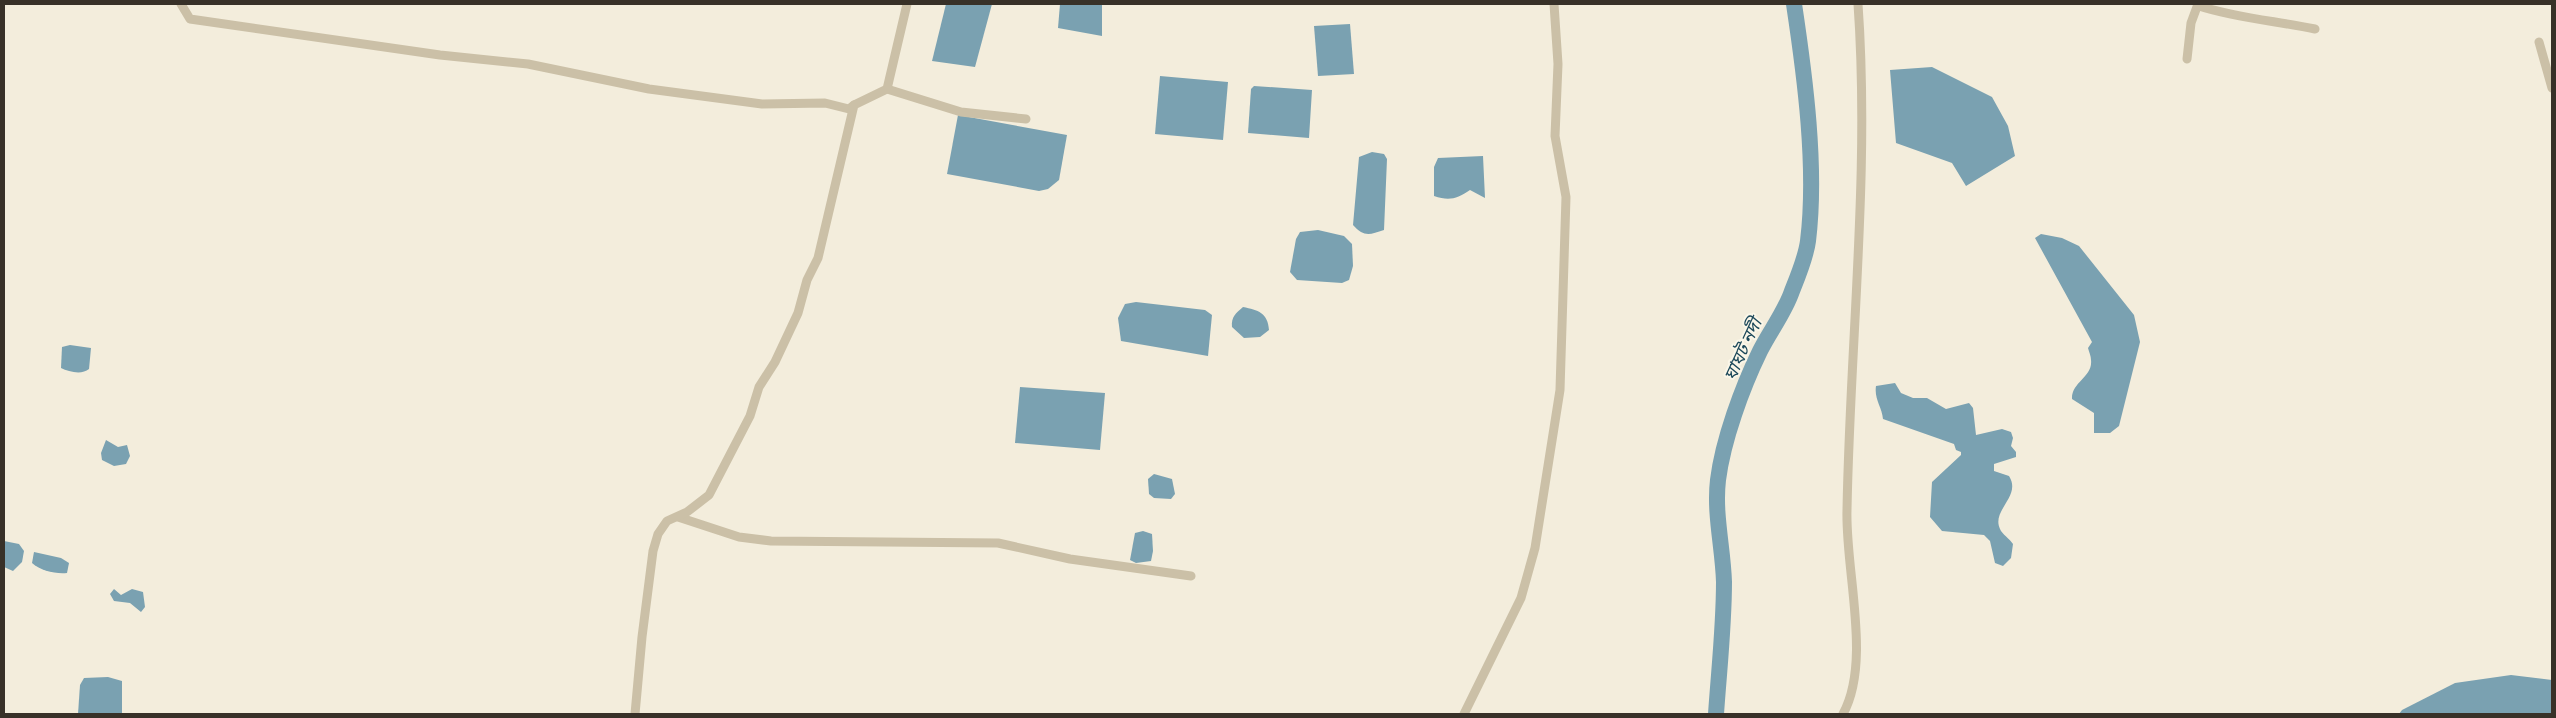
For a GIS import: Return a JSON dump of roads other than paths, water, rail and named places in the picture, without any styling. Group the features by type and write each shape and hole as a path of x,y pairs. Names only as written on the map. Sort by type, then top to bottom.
{"street":[{"path":"181,4 190,19 440,54 528,64 649,89 762,104 824,103 849,109 887,89 960,112 1026,119"},
{"path":"887,89 907,4"},
{"path":"1464,714 1521,598 1535,548 1560,390 1566,197 1555,136 1558,64 1554,4"},
{"path":"1843,714 1850,701 1858,652 1846,512 1862,190 1862,66 1858,4"},
{"path":"2188,59 2191,23 2198,5 2232,16 2315,29"},
{"path":"2539,42 2552,88"},
{"path":"635,714 653,552 658,534 668,521 678,517 709,496 750,416 759,387 775,362 798,313 807,280 818,258 854,105"},
{"path":"678,517 739,537 771,541 998,543 1070,559 1191,576"}],"water":[{"path":"946,4 992,4 975,67 932,61"},
{"path":"1060,4 1102,4 1102,36 1058,28"},
{"path":"1350,24 1354,74 1318,76 1314,26"},
{"path":"1932,67 1992,97 2008,126 2015,156 1966,186 1952,163 1896,143 1890,70"},
{"path":"1160,76 1228,82 1223,140 1155,134"},
{"path":"1254,86 1312,90 1309,138 1248,133 1251,89"},
{"path":"958,115 1067,135 1059,180 1048,189 1039,191 947,174"},
{"path":"1372,152 1384,154 1387,159 1384,230 1367,234 1360,232 1353,225 1359,157"},
{"path":"1483,156 1485,198 1470,190 1453,198 1434,196 1434,167 1438,158"},
{"path":"1318,230 1344,236 1352,244 1353,266 1349,280 1342,283 1297,280 1290,272 1296,239 1300,232"},
{"path":"2041,234 2062,238 2079,246 2134,315 2140,342 2119,426 2110,433 2094,433 2094,413 2072,399 2075,388 2091,366 2088,348 2092,342 2035,238"},
{"path":"1136,302 1205,310 1212,315 1208,356 1121,341 1118,318 1125,304"},
{"path":"1243,307 1261,313 1267,320 1269,330 1260,337 1244,338 1232,327 1233,318"},
{"path":"70,345 91,348 89,369 83,372 75,372 61,368 62,347"},
{"path":"1895,383 1901,393 1913,398 1927,398 1946,409 1969,403 1973,408 1976,435 2002,429 2011,432 2013,438 2011,446 2016,452 2016,457 1994,464 1994,471 2009,476 2012,483 2012,490 2002,509 1998,522 2001,531 2013,544 2011,558 2003,566 1995,563 1990,541 1984,535 1942,531 1930,517 1932,482 1961,455 1961,452 1956,450 1954,444 1883,419 1876,395 1876,386"},
{"path":"1020,387 1105,393 1100,450 1015,443"},
{"path":"106,440 118,447 127,445 130,456 126,464 114,466 102,460 101,453"},
{"path":"1154,474 1172,479 1175,494 1171,499 1154,498 1149,494 1148,479"},
{"path":"1143,531 1152,534 1153,551 1151,561 1136,563 1130,560 1135,533"},
{"path":"4,541 19,544 24,551 22,562 13,571 4,567"},
{"path":"34,552 61,558 69,563 67,573 48,571 36,566 32,563"},
{"path":"114,589 121,595 132,589 143,592 145,607 141,612 130,603 114,601 110,594"},
{"path":"2511,675 2552,680 2552,714 2399,714 2402,710 2455,683"},
{"path":"108,677 122,681 122,714 78,714 80,685 84,678"}],"waterway":[{"name":"ঘাঘট নদী","path":"1716,714 1724,599 1717,493 1724,448 1740,398 1760,351 1789,299 1804,260 1808,241 1811,183 1810,153 1806,92 1794,4"}]}
